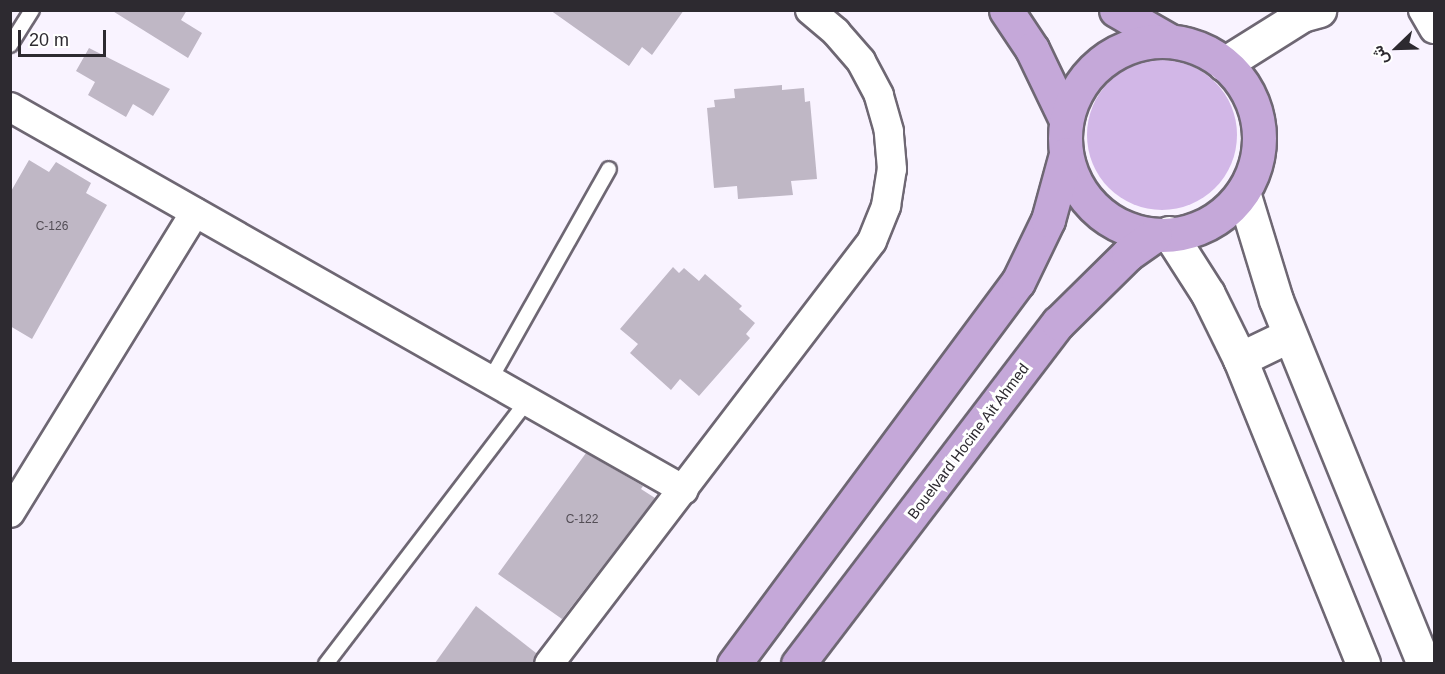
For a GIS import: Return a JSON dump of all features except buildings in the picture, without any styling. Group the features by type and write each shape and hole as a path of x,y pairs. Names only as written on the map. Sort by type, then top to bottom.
{"main road":[{"path":"1006,10 1032,49 1066,120"},
{"path":"1066,154 1079,189 1097,209 1120,225 1162,234 1195,230 1214,220 1230,207 1243,192 1258,154 1259,134 1249,95 1239,78 1224,63 1208,52 1170,41 1116,10"},
{"path":"1224,63 1302,15 1319,10"},
{"path":"734,663 1018,282 1048,220 1066,154 1066,120 1082,83 1103,60 1123,48 1146,41 1170,41"},
{"path":"1243,192 1264,264 1290,335 1424,663"},
{"path":"1162,234 1208,294 1240,359 1300,502 1363,663"},
{"name":"Bouelvard Hocine Ait Ahmed","path":"798,663 1058,323 1128,254 1162,234"},
{"path":"1240,359 1290,335"}],"street":[{"path":"549,663 684,490 872,241 886,206 892,169 889,131 879,95 861,61 836,32 810,10"},
{"path":"1424,10 1434,29"},
{"path":"10,107 684,490"},
{"path":"10,513 195,212"}],"lane":[{"path":"10,45 32,10"},
{"path":"490,380 609,169"},
{"path":"326,663 527,401"}],"shaded area":[{"path":"1162,60 1191,66 1215,82 1231,106 1237,135 1231,164 1215,188 1191,204 1162,210 1133,204 1109,188 1093,164 1087,135 1093,106 1109,82 1133,66"}]}
